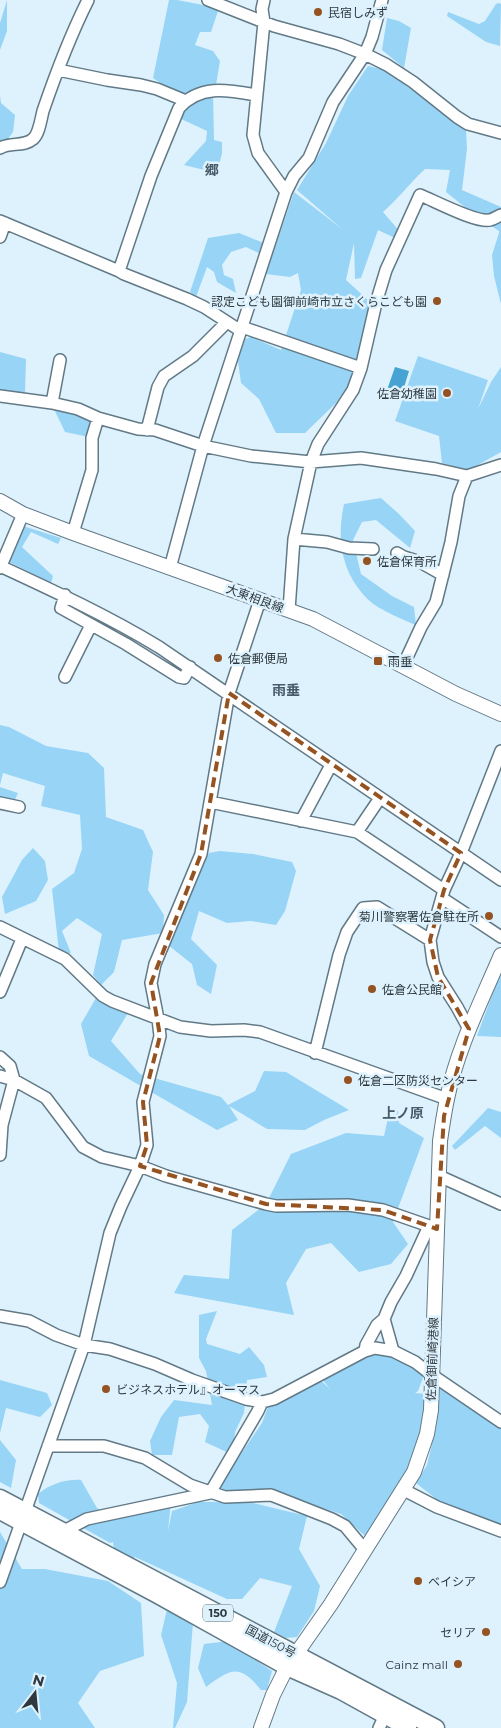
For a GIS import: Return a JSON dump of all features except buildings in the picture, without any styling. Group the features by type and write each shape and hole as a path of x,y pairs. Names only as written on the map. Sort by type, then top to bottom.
{"highway":[{"name":"国道150号","path":"0,1498 23,1517 156,1594 292,1661 436,1728"},
{"name":"国道150号","path":"0,1511 64,1531 292,1661 340,1691 382,1722 408,1728"}],"main road":[{"name":"大東相良線","path":"0,501 23,514 73,533 313,619 456,694 501,714"},
{"name":"佐倉御前崎港線","path":"261,1728 273,1695 292,1661 404,1490 414,1472 427,1434 431,1410 433,1228 439,1176 440,1142 447,1098 456,1063 501,955"}],"street":[{"path":"0,148 9,144 26,143 35,137 73,30 88,0"},
{"path":"208,0 264,22 339,44 365,54 407,78 468,124 501,133"},
{"path":"264,0 262,9 264,22 253,135 258,153 286,192"},
{"path":"170,568 203,446 286,192 294,176 309,158 333,102 365,54 372,37 382,0"},
{"path":"58,70 157,88 186,101"},
{"path":"119,271 151,176 179,108 194,96 226,89 256,95"},
{"path":"288,610 294,540 311,462 318,444 353,390 361,368 376,303 386,270 420,195 468,216 484,220 492,220 501,215"},
{"path":"0,237 3,222 187,299 242,329 361,368"},
{"path":"147,430 158,386 164,376 193,356 227,322"},
{"path":"52,403 60,360"},
{"path":"0,396 52,403 78,409 98,418 138,429 155,430 203,446 251,456 311,462 361,458 436,469 467,476 501,465"},
{"path":"73,533 92,470 92,438 98,418"},
{"path":"403,666 421,627 436,602 451,542 459,496 467,476"},
{"path":"23,514 0,567 65,596 125,626 229,693 331,765 501,880"},
{"path":"294,540 327,542 349,548 373,549"},
{"path":"397,553 420,562 443,575"},
{"path":"65,596 61,608 126,644 179,677 184,678 190,667"},
{"path":"1,1578 84,1346 110,1233 140,1166 147,1145 142,1102 160,1036 151,982 156,964 201,854 229,693 260,600"},
{"path":"65,677 91,626"},
{"path":"469,1029 438,977 433,962 430,940 443,894 501,751"},
{"path":"300,821 331,765"},
{"path":"357,832 380,798"},
{"path":"210,802 357,832 501,938"},
{"path":"0,803 18,807"},
{"path":"316,1053 339,955 347,932 363,908 377,907 430,940"},
{"path":"0,928 65,959 103,996 158,1019 180,1027 211,1031 244,1030 260,1032 447,1098"},
{"path":"0,992 22,939"},
{"path":"0,1057 10,1066 14,1080 2,1125 0,1155"},
{"path":"0,1076 14,1080 46,1098 83,1147 102,1157 140,1166 166,1176 266,1204 276,1206 348,1206 383,1210 433,1228 391,1302 384,1319 377,1326 365,1351"},
{"path":"439,1176 501,1204"},
{"path":"0,1316 29,1321 56,1335 84,1346 110,1349 155,1364 192,1380 262,1402 274,1399 365,1351 375,1348 393,1351 416,1362 432,1375 500,1420"},
{"path":"384,1319 393,1351"},
{"path":"64,1531 87,1520 210,1493 262,1402"},
{"path":"48,1446 104,1446 145,1458 190,1485 210,1493 225,1497 276,1497 332,1518 345,1526 365,1550"},
{"path":"404,1490 437,1507 501,1531"}],"highlighted area":[{"path":"229,693 461,853 444,890 430,940 438,977 469,1029 444,1116 437,1229 383,1210 266,1204 140,1166 147,1145 143,1102 160,1036 151,983 201,854"}],"shaded area":[{"path":"7,0 7,31 0,50 0,23"},
{"path":"169,0 219,8 211,32 200,32 195,45 213,51 220,61 215,91 177,94 153,78"},
{"path":"496,4 501,4 500,46 486,42 447,16 448,12 479,24 485,21"},
{"path":"387,18 399,21 411,28 404,68 382,50"},
{"path":"368,66 385,70 466,130 467,149 462,190 501,207 501,210 488,215 466,208 446,192 450,170 425,169 383,212 401,233 395,238 378,230 361,278 355,279 354,243 346,280 368,300 369,312 354,378 336,403 305,433 276,433 259,399 241,383 238,361 245,339 251,337 281,350 301,290 298,273 290,277 266,274 294,192 342,229 297,190 326,143 348,96"},
{"path":"213,94 214,140 222,142 222,153 217,173 184,165 206,141 207,131 179,118 184,109 199,95"},
{"path":"0,96 1,103 15,115 13,132 0,150"},
{"path":"501,218 501,304 494,276 492,255 499,231 493,227 492,223"},
{"path":"239,233 266,244 261,254 246,247 231,252 222,265 224,275 233,279 236,293 217,282 214,272 207,267 196,297 190,292 208,238"},
{"path":"0,352 26,359 25,393 15,396 0,392"},
{"path":"418,356 488,380 478,409 491,382 501,367 501,452 469,470 442,463 439,436 395,421"},
{"path":"395,367 409,371 402,394 387,390"},
{"path":"53,407 73,410 96,421 89,437 65,432"},
{"path":"381,498 415,531 410,548 376,520 362,522 353,540 361,574 392,596 414,607 416,625 371,602 353,581 344,557 341,531 344,504"},
{"path":"23,526 61,538 58,544 31,532 22,547 53,576 51,583 7,561"},
{"path":"0,725 9,727 46,746 88,753 104,768 106,817 143,830 153,852 148,890 164,915 163,933 122,940 114,972 101,985 93,975 102,934 77,918 62,931 71,953 59,952 52,889 74,873 82,849 80,815 41,806 45,786 3,773 0,785"},
{"path":"0,787 18,793 14,802 0,798"},
{"path":"33,848 45,861 48,880 36,901 5,914 2,897 22,860"},
{"path":"220,851 253,854 292,862 296,871 285,911 276,925 251,921 227,923 199,911 191,939 217,965 211,994 197,985 192,964 168,945 209,853"},
{"path":"501,971 501,1037 477,1036 498,979"},
{"path":"96,998 128,1013 111,1041 140,1074 221,1097 228,1105 255,1091 264,1071 286,1072 349,1110 305,1130 267,1129 229,1106 238,1120 217,1130 89,1056 81,1024"},
{"path":"488,1108 501,1112 501,1138 485,1126 455,1150 452,1146"},
{"path":"390,1109 398,1111 399,1123 424,1138 393,1222 408,1244 391,1264 359,1272 331,1243 306,1249 286,1283 294,1315 174,1293 184,1275 229,1279 232,1230 266,1204 291,1154 346,1133 384,1136"},
{"path":"217,1311 206,1339 207,1344 240,1354 249,1347 264,1365 267,1377 247,1380 244,1413 235,1432 233,1455 205,1442 209,1426 200,1414 179,1417 172,1455 152,1455 150,1441 161,1417 174,1400 212,1405 206,1371 199,1358 199,1315"},
{"path":"367,1353 393,1354 425,1373 418,1391 415,1393 426,1394 423,1435 408,1471 366,1537 341,1514 273,1492 222,1492 218,1487 262,1423 269,1404 319,1379 330,1389 321,1378"},
{"path":"0,1380 47,1393 52,1405 40,1417 6,1408 0,1433"},
{"path":"436,1384 501,1426 501,1525 440,1502 416,1483 427,1465 436,1427"},
{"path":"0,1440 16,1460 11,1488 0,1482"},
{"path":"81,1480 97,1508 104,1512 171,1502 168,1531 172,1511 198,1502 249,1502 307,1516 299,1549 320,1586 314,1611 297,1637 286,1638 274,1632 292,1586 260,1578 242,1599 227,1599 135,1557 131,1560 114,1549 113,1542 110,1543 39,1503 38,1494 48,1487 64,1481"},
{"path":"0,1532 22,1569 45,1569 108,1581 141,1603 144,1656 100,1671 78,1703 95,1728 0,1728"},
{"path":"169,1601 193,1622 187,1702 175,1728 173,1728 177,1683 161,1635"},
{"path":"238,1640 257,1661 272,1671 267,1690 261,1690 241,1672 222,1676 206,1687 198,1668 204,1644"}],"place":[{"name":"民宿しみず","path":"318,12"},
{"name":"認定こども園御前崎市立さくらこども園","path":"437,301"},
{"name":"佐倉幼稚園","path":"447,393"},
{"name":"佐倉保育所","path":"367,561"},
{"name":"佐倉郵便局","path":"218,658"},
{"name":"雨垂","path":"378,661"},
{"name":"菊川警察署佐倉駐在所","path":"489,916"},
{"name":"佐倉公民館","path":"372,989"},
{"name":"佐倉二区防災センター","path":"348,1080"},
{"name":"ビジネスホテル』オーマス","path":"106,1389"},
{"name":"ベイシア","path":"418,1581"},
{"name":"セリア","path":"486,1632"},
{"name":"Cainz mall","path":"458,1664"}],"district":[{"name":"郷","path":"212,170"},
{"name":"雨垂","path":"286,690"},
{"name":"上ノ原","path":"403,1113"}]}
